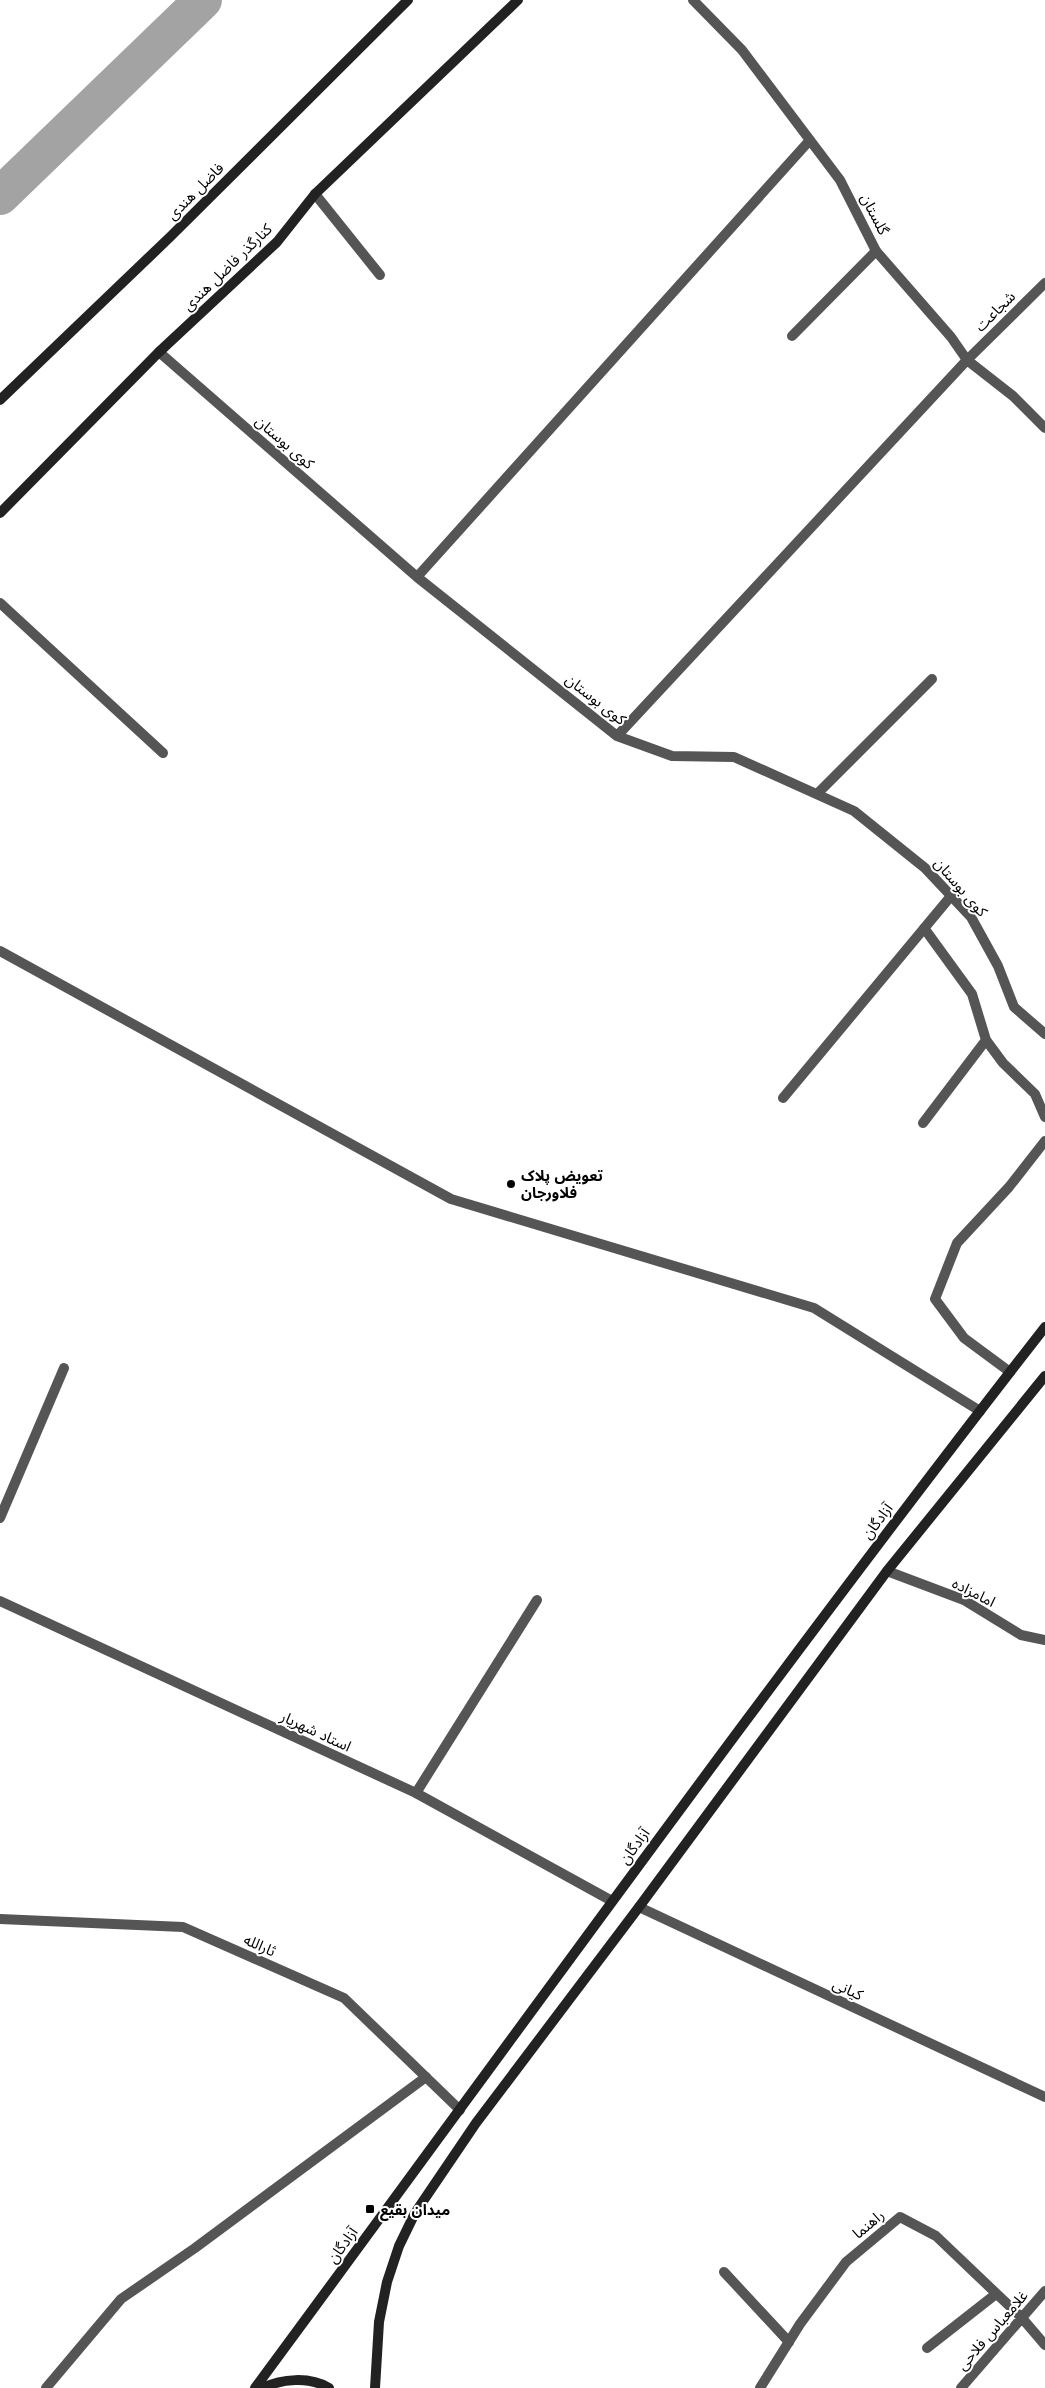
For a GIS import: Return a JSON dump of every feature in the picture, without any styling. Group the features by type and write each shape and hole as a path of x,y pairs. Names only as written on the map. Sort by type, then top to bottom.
{"main road":[{"name":"فاضل هندی","path":"0,400 170,236 408,0"},
{"name":"کنارگذر فاضل هندی","path":"0,513 158,352 277,242 315,194 518,0"},
{"name":"آزادگان","path":"256,2388 704,1776 1045,1327"},
{"path":"375,2388 380,2322 387,2282 399,2246 415,2213 476,2123 639,1907 887,1571 1041,1387 1045,1376"},
{"path":"262,2388 275,2382 300,2380 329,2388"}],"street":[{"name":"گلستان","path":"694,0 742,50 840,180 876,251 951,337 966,360 1012,396 1045,428"},
{"path":"417,577 810,140"},
{"path":"315,194 380,275"},
{"path":"792,336 876,251"},
{"name":"شجاعت","path":"617,736 966,360 1045,283"},
{"name":"کوی بوستان","path":"158,352 417,577 617,736 672,756 734,756 854,811 925,868 970,917 998,966 1014,1007 1045,1034"},
{"path":"0,603 163,753"},
{"path":"817,794 932,678"},
{"path":"783,1098 951,896"},
{"path":"924,928 972,994 986,1040 1003,1063 1035,1094 1045,1117"},
{"path":"0,951 451,1199 814,1308 980,1411"},
{"path":"923,1123 986,1040"},
{"path":"1010,1372 964,1338 934,1299 957,1243 1009,1187 1045,1141"},
{"path":"0,1518 64,1368"},
{"name":"امامزاده","path":"887,1571 964,1600 1021,1635 1045,1640"},
{"path":"416,1793 537,1600"},
{"name":"استاد شهریار","path":"0,1601 416,1793 612,1901"},
{"name":"کیانی","path":"639,1907 1045,2097"},
{"name":"ثارالله","path":"0,1919 183,1927 344,1998 460,2110"},
{"path":"46,2388 121,2299 195,2248 426,2077"},
{"name":"راهنما","path":"760,2388 789,2342 846,2262 900,2217 936,2236 1022,2318 1045,2345"},
{"path":"724,2272 789,2342"},
{"name":"غلامعباس فلاحی","path":"961,2388 1045,2291"},
{"path":"927,2348 996,2294"}],"waterway":[{"path":"0,196 203,0"}],"place":[{"name":"تعویض پلاک فلاورجان","path":"511,1184"},
{"name":"میدان بقیع","path":"370,2209"}]}
